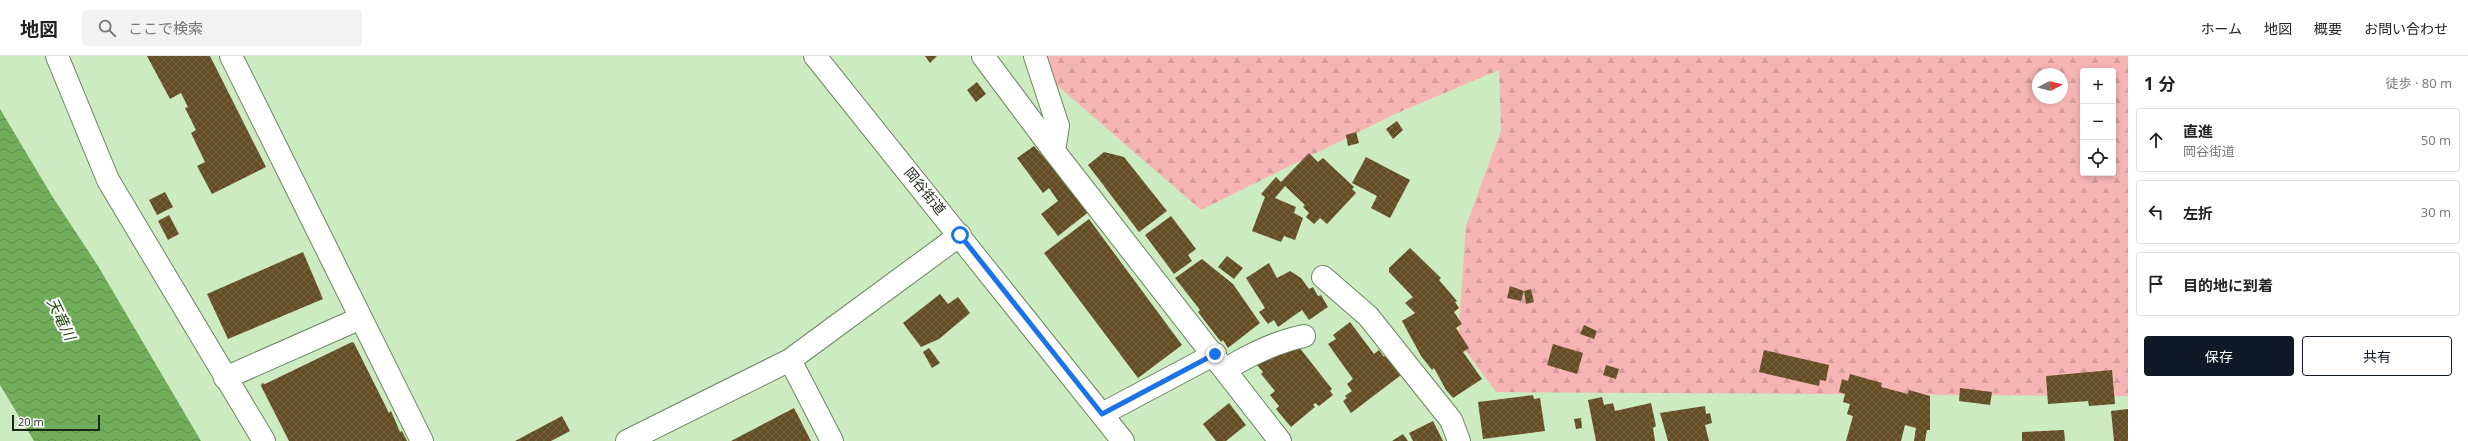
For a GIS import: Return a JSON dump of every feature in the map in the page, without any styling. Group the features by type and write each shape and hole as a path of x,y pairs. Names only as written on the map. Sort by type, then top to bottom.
{"street":[{"path":"57,56 108,180 264,441"},
{"path":"231,56 422,441"},
{"name":"岡谷街道","path":"815,56 960,235 1123,441"},
{"path":"983,56 1054,151 1220,361 1280,441"},
{"path":"1035,56 1058,126 1054,151"},
{"path":"627,441 790,360 960,235"},
{"path":"1323,277 1368,316 1451,420 1459,441"},
{"path":"225,378 361,318"},
{"path":"1102,414 1220,361 1283,340 1304,336"},
{"path":"790,360 832,441"}],"green space":[{"path":"1048,56 2128,56 2128,396 1496,392 1458,340 1466,226 1501,130 1499,70 1395,114 1201,210 1044,74"}],"water":[{"name":"天竜川","path":"0,109 52,196 98,266 201,441 34,441 0,385"}],"building":[{"path":"147,56 210,56 266,167 212,194 197,166 205,162 191,133 196,130 185,108 188,107 181,93 170,99"},
{"path":"925,56 937,56 930,63"},
{"path":"977,82 986,94 976,102 967,90"},
{"path":"1397,121 1403,130 1393,139 1386,129"},
{"path":"1356,132 1359,143 1348,146 1346,135"},
{"path":"1034,146 1090,211 1058,236 1041,214 1058,201 1049,188 1043,193 1017,158"},
{"path":"1104,152 1124,157 1167,211 1139,232 1088,165"},
{"path":"1309,153 1318,162 1323,158 1354,187 1352,189 1356,193 1327,224 1320,218 1314,224 1306,217 1309,213 1303,207 1305,205 1285,186 1275,198 1296,207 1294,213 1303,218 1295,240 1284,236 1281,242 1252,231 1265,197 1261,194 1276,177 1281,182"},
{"path":"1366,157 1410,180 1390,218 1371,208 1377,196 1352,183"},
{"path":"165,192 173,207 157,215 149,200"},
{"path":"169,215 179,234 168,240 158,221"},
{"path":"1171,216 1196,249 1188,255 1192,261 1174,274 1145,235"},
{"path":"1089,219 1182,345 1138,378 1044,253"},
{"path":"1410,248 1441,278 1439,280 1457,301 1455,302 1459,308 1454,312 1462,324 1456,328 1469,348 1463,352 1482,379 1453,398 1446,390 1434,368 1432,370 1421,356 1402,321 1415,313 1405,303 1413,297 1389,272 1389,268"},
{"path":"303,252 323,299 228,339 207,294"},
{"path":"1227,256 1243,268 1234,279 1218,267"},
{"path":"1202,259 1233,284 1260,323 1228,348 1223,340 1221,342 1198,312 1200,310 1175,278"},
{"path":"1269,263 1277,278 1290,271 1301,278 1309,289 1313,287 1318,296 1321,295 1328,307 1309,320 1302,310 1278,327 1274,320 1268,324 1259,312 1265,308 1246,278"},
{"path":"1510,286 1524,291 1521,301 1507,298"},
{"path":"1531,289 1534,302 1526,304 1524,291"},
{"path":"940,294 948,304 958,297 970,313 939,339 921,347 903,323"},
{"path":"1350,322 1374,354 1379,350 1384,357 1386,355 1401,375 1351,413 1343,401 1347,398 1345,396 1352,391 1347,384 1353,379 1328,344 1336,339 1333,335"},
{"path":"1584,325 1597,331 1594,339 1580,334"},
{"path":"352,342 354,343 389,413 391,411 400,432 402,431 407,441 289,441 261,386 262,383 265,384"},
{"path":"1295,342 1332,389 1330,391 1333,395 1319,406 1315,403 1313,405 1315,407 1291,427 1276,409 1279,406 1270,395 1275,391 1261,374 1263,372 1256,364"},
{"path":"1553,344 1583,353 1577,374 1547,365"},
{"path":"929,348 940,363 932,368 923,352"},
{"path":"1764,350 1829,365 1826,381 1820,380 1819,386 1759,372"},
{"path":"1606,365 1619,369 1616,379 1603,375"},
{"path":"2112,370 2115,404 2089,406 2088,401 2048,404 2046,376"},
{"path":"1850,374 1882,383 1881,387 1908,394 1909,390 1930,396 1930,430 1927,430 1925,441 1914,441 1916,428 1905,425 1901,441 1846,441 1853,416 1847,414 1850,404 1843,402 1845,394 1839,392 1842,379 1848,381"},
{"path":"1960,388 1992,392 1990,405 1959,401"},
{"path":"1533,395 1534,399 1540,398 1545,431 1483,439 1478,402"},
{"path":"1602,397 1604,405 1613,403 1615,411 1651,403 1656,426 1653,428 1655,441 1596,441 1588,400"},
{"path":"1229,403 1246,425 1226,441 1216,441 1203,424"},
{"path":"1705,406 1706,414 1710,413 1712,423 1705,425 1709,441 1668,441 1660,413"},
{"path":"794,408 811,441 731,441"},
{"path":"2128,409 2128,441 2114,441 2111,411"},
{"path":"562,416 570,431 551,441 515,441"},
{"path":"1581,418 1582,428 1576,429 1574,419"},
{"path":"1433,421 1443,441 1413,441 1409,433"},
{"path":"2064,430 2065,441 2022,441 2022,432"},
{"path":"1403,434 1408,441 1392,441"}],"route":[{"path":"960,235 1102,414 1215,354"}]}
